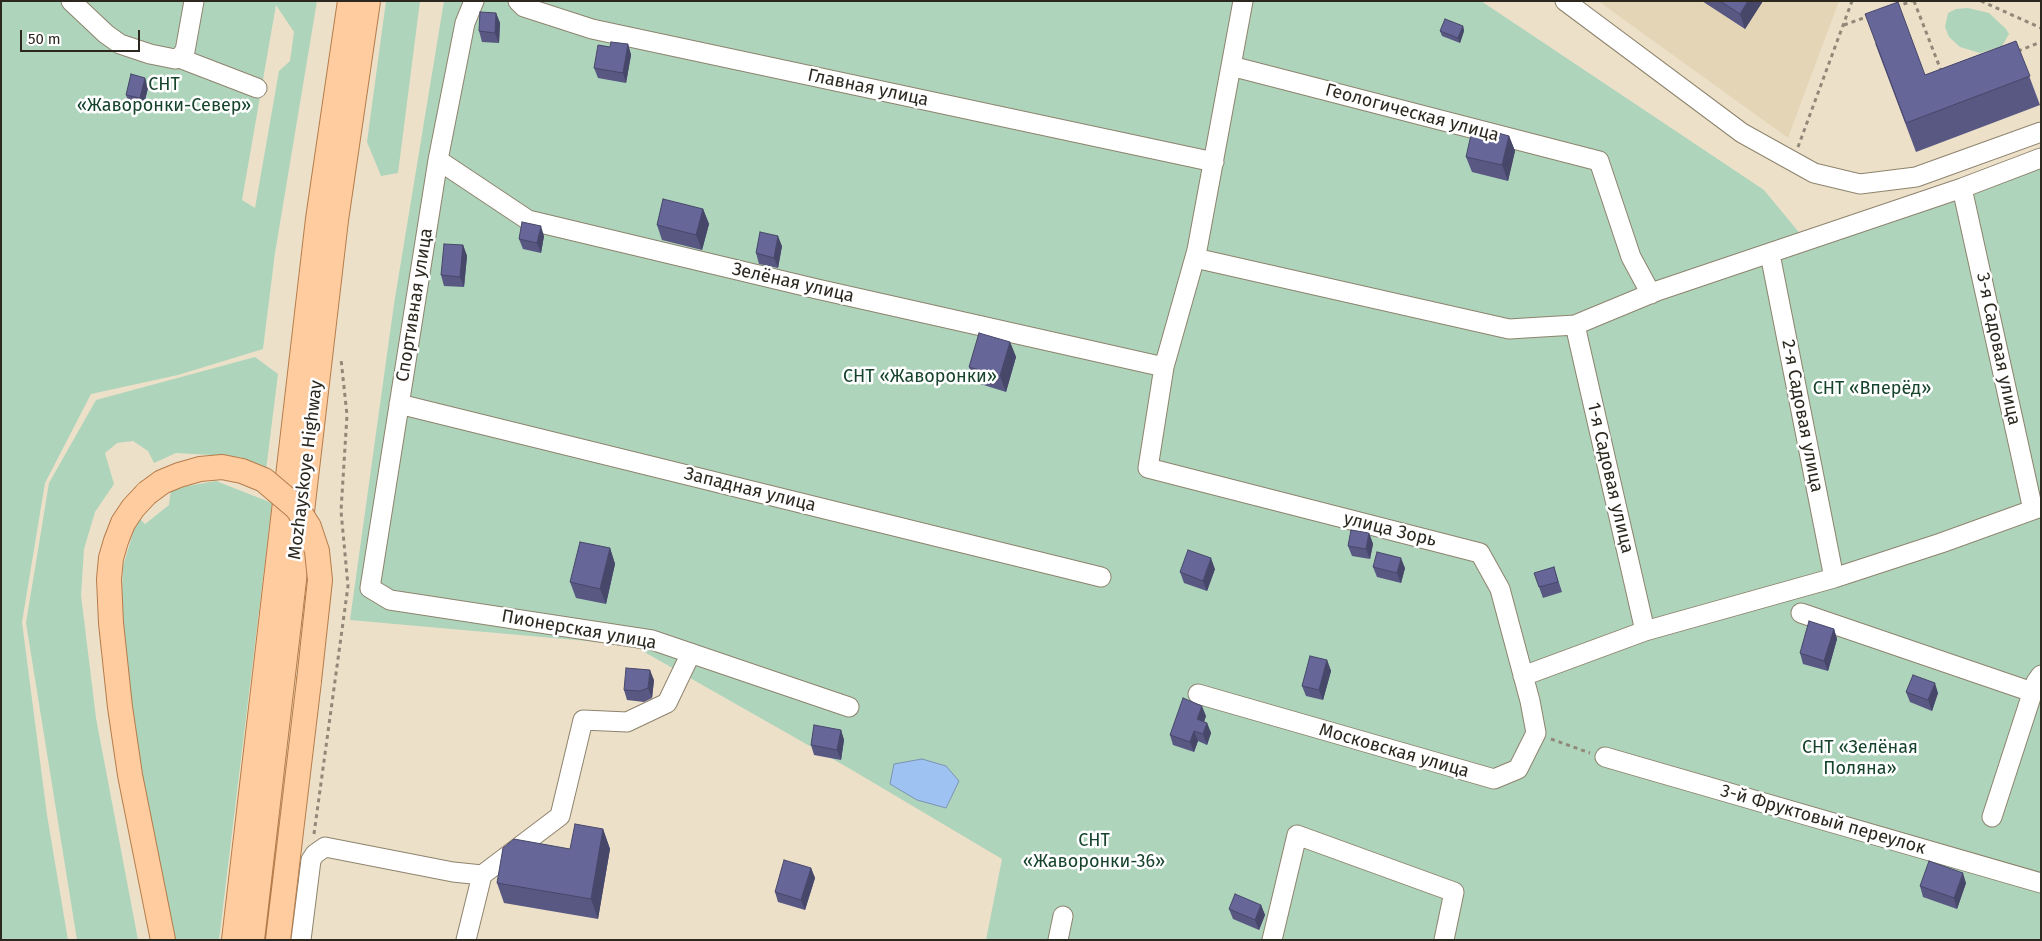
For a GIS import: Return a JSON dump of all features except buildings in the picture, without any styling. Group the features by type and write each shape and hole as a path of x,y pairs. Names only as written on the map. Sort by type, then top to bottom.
{"main road":[{"name":"Mozhayskoye Highway","path":"234,940 318,219 350,1"},
{"name":"Mozhayskoye Highway","path":"252,940 334,230 368,1"},
{"path":"163,940 130,775 120,707 110,614 110,565 123,523 133,508 147,493 162,482 179,474 200,469 222,468 242,471 264,480 297,508 309,528 317,551 320,580 278,940"}],"street":[{"path":"71,1 102,31 120,44 150,54 179,58 257,88"},
{"path":"179,58 185,51 194,1"},
{"name":"Спортивная улица","path":"390,600 370,588 438,160 465,23 474,1"},
{"path":"1565,1 1742,133 1814,173 1860,184 1916,177 2041,132"},
{"name":"Главная улица","path":"522,3 592,29 1214,162"},
{"path":"1164,367 1195,258 1242,7"},
{"name":"Геологическая улица","path":"1231,66 1599,161 1631,257 1651,294"},
{"path":"1195,258 1509,330 1575,325 1651,294 1962,188 2041,158"},
{"name":"Зелёная улица","path":"438,160 528,220 827,291 1164,367"},
{"name":"3-я Садовая улица","path":"1962,188 2037,508"},
{"name":"2-я Садовая улица","path":"1770,254 1834,578"},
{"name":"1-я Садовая улица","path":"1575,325 1645,631"},
{"name":"улица Зорь","path":"1164,367 1148,468 1480,553 1500,589 1530,701 1536,734"},
{"name":"Западная улица","path":"399,404 1101,577"},
{"path":"1523,676 1645,631 1834,578 1941,543 2037,508"},
{"name":"Пионерская улица","path":"390,600 652,640 849,707"},
{"path":"1801,613 2037,684 1992,817"},
{"path":"466,940 482,875 560,816 583,720 627,722 667,703 691,653"},
{"name":"Московская улица","path":"1198,694 1494,779 1518,769 1536,734"},
{"name":"3-й Фруктовый переулок","path":"1605,757 2041,883"},
{"path":"1272,940 1297,835 1454,892 1444,940"},
{"path":"301,940 310,867 315,854 325,847 453,872 482,875"},
{"path":"1058,940 1063,916"}],"path":[{"path":"1793,161 1852,1"},
{"path":"1895,7 1913,1 1944,78"},
{"path":"1981,1 2041,28"},
{"path":"1843,25 1878,13"},
{"path":"2016,52 2041,42"},
{"path":"315,854 313,843 348,586 341,511 347,415 339,352"},
{"path":"1536,734 1566,746 1605,757"}],"shaded area":[{"path":"1598,1 1839,1 1788,138"}],"green space":[{"name":"СНТ «Жаворонки-Север»","path":"1,1 317,1 275,253 263,349 178,375 91,394 45,483 22,622 47,815 68,940 1,940","holes":["276,5 294,32 290,61 279,71 255,208 242,200"]},
{"path":"386,1 420,1 398,173 381,176 367,142"},
{"name":"СНТ «Жаворонки»","path":"444,1 1481,1 1764,190 1802,236 2041,153 2041,940 986,940 1002,859 852,770 632,645 350,620 394,304"},
{"path":"1968,8 1989,13 2006,29 2009,34 2002,46 1980,53 1960,47 1949,37 1945,27 1948,13 1956,9"},
{"path":"255,357 278,374 266,470 240,457 212,455 176,453 154,463 148,451 133,441 117,443 105,453 114,484 95,512 84,549 81,595 96,718 138,940 77,940 26,623 49,483 96,400"},
{"path":"216,481 272,503 219,940 172,940 137,756 121,617 123,566 138,517 145,524 169,505 171,489"}],"water":[{"path":"922,759 946,766 959,781 946,808 917,800 890,784 894,764"}],"park label":[{"name":"СНТ «Вперёд»","path":"1872,389"},
{"name":"СНТ «Зелёная Поляна»","path":"1860,758"},
{"name":"СНТ «Жаворонки-36»","path":"1094,851"}]}
